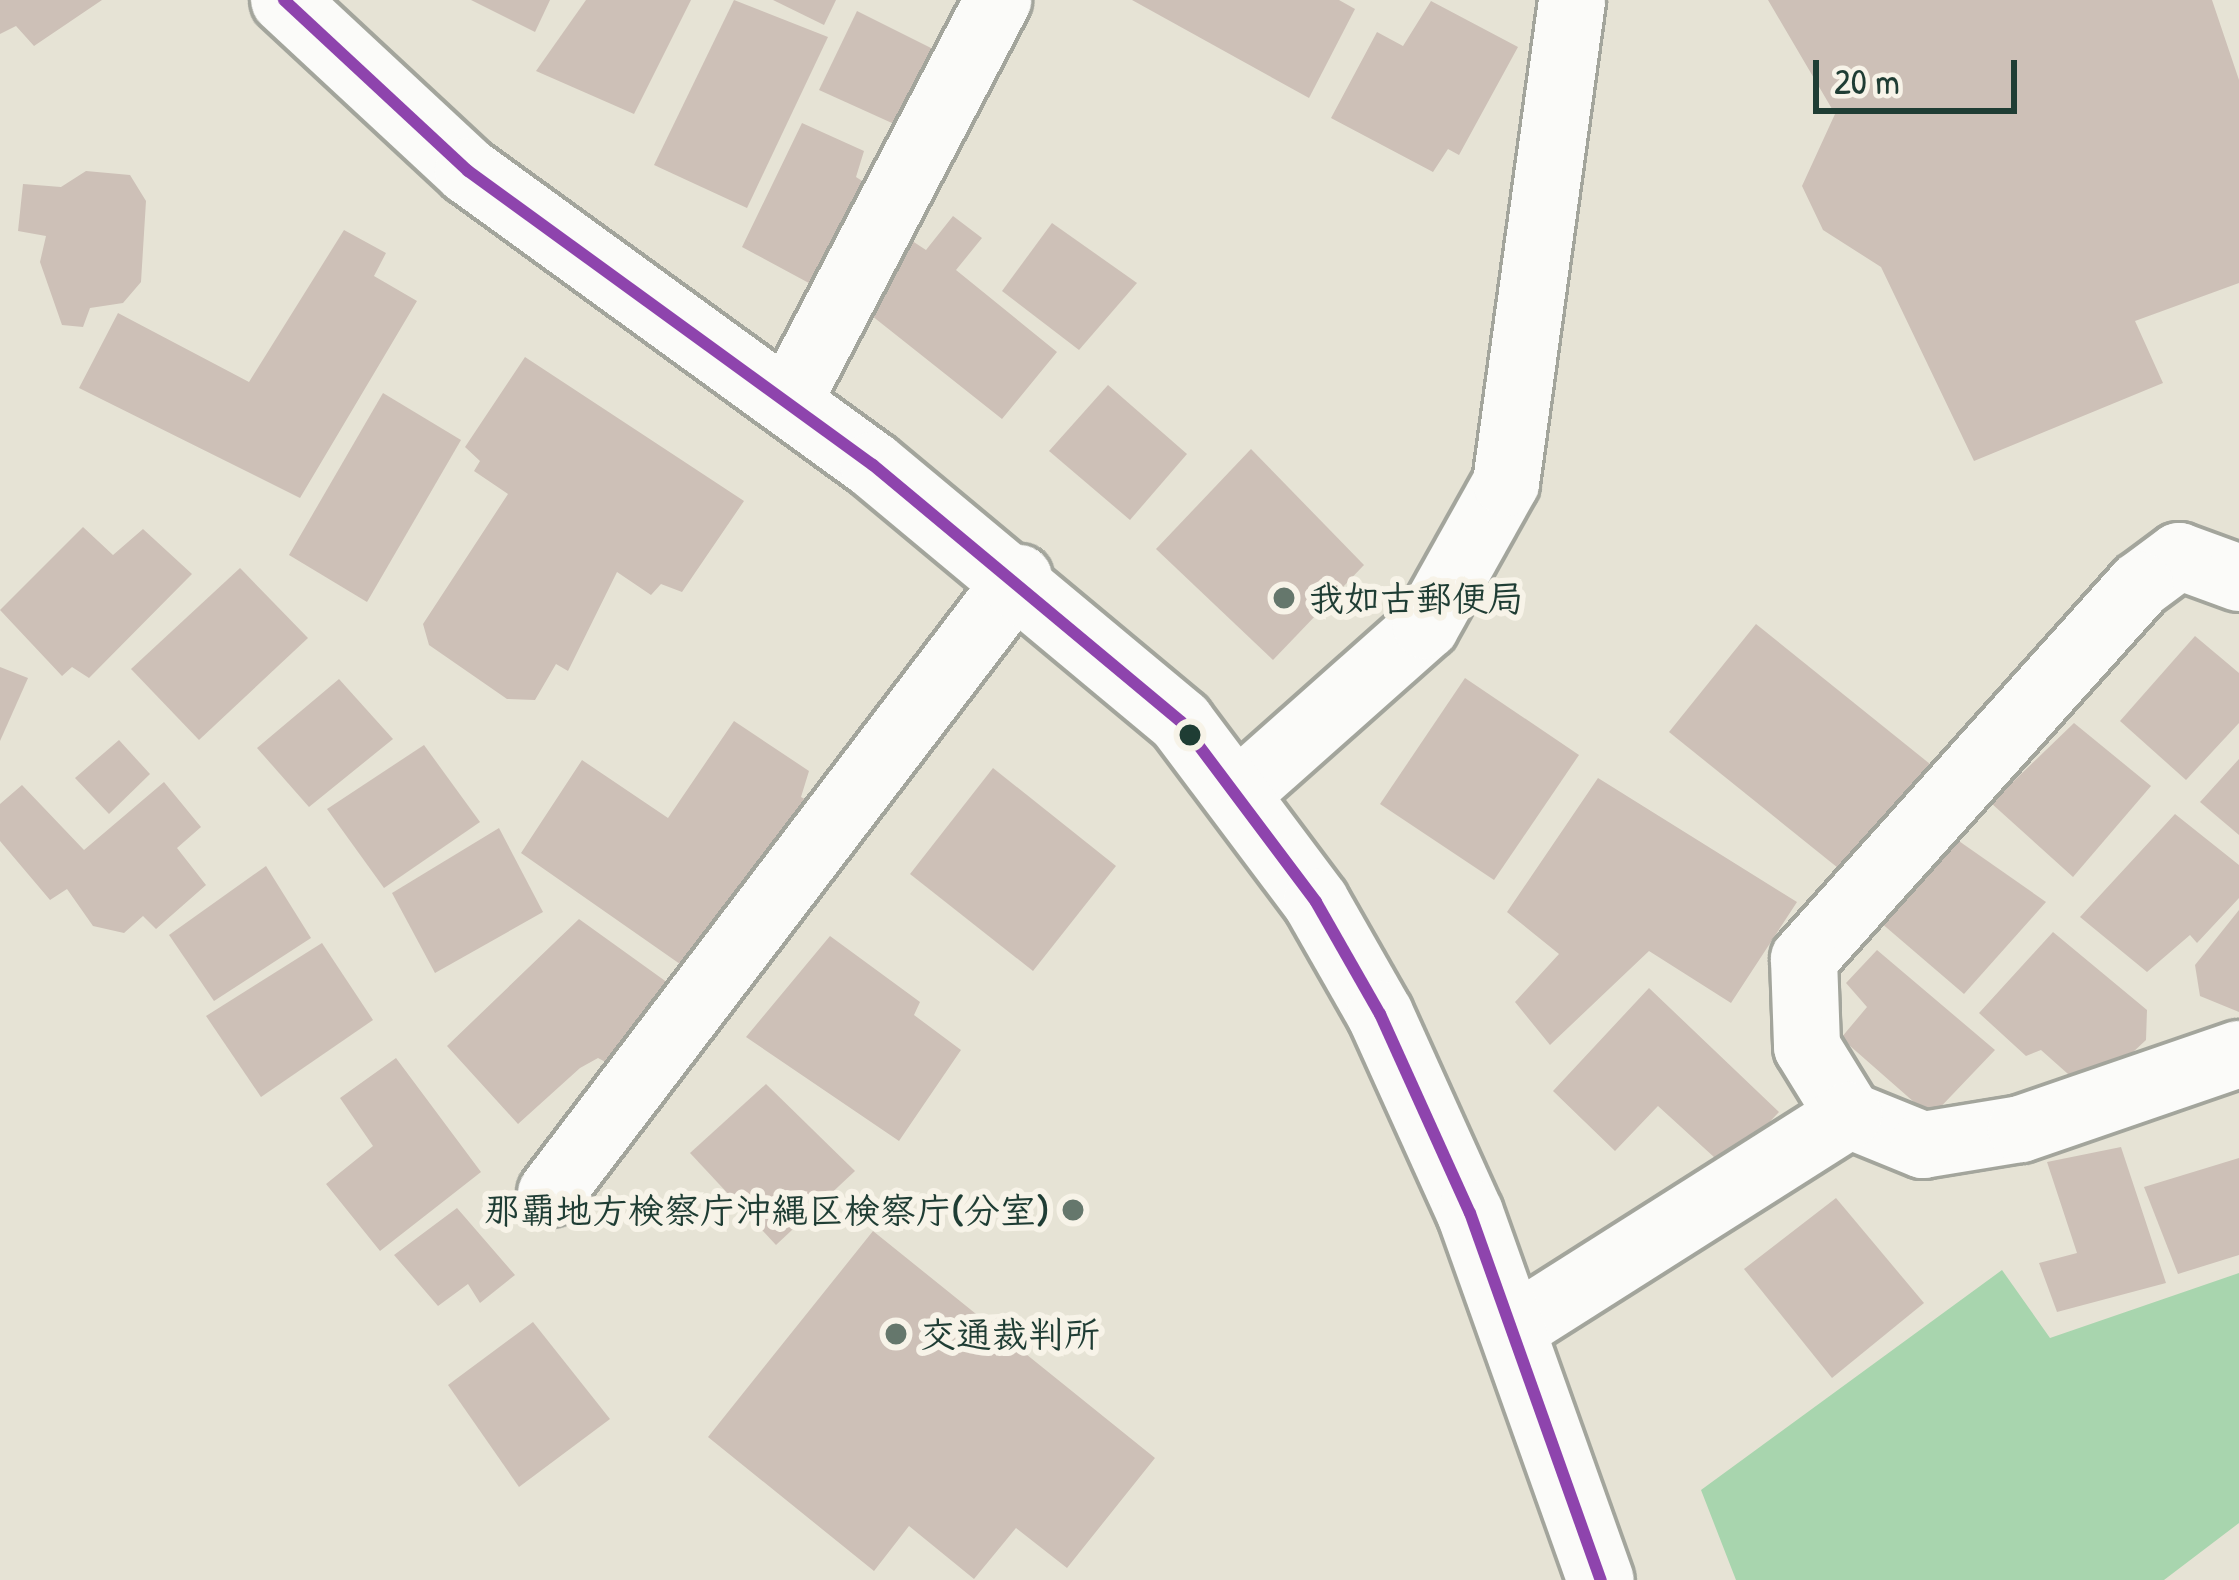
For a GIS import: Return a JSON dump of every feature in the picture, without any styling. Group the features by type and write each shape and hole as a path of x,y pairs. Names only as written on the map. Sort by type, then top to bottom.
{"street":[{"path":"284,0 468,171 788,401 1018,578 1181,722 1238,793 1380,1014 1512,1329 1601,1580"},
{"path":"788,401 998,0"},
{"path":"1238,793 1426,626 1506,483 1572,0"},
{"path":"2239,578 2179,556 2140,585 1804,959 1807,1047 1849,1115 1923,1145 2021,1129 2239,1054"},
{"path":"550,1193 1018,578"},
{"path":"1512,1329 1849,1115"}],"green space":[{"path":"2002,1270 2050,1338 2239,1273 2239,1523 2164,1580 1736,1580 1701,1490"}],"building":[{"path":"0,0 102,0 34,46 16,26 0,34"},
{"path":"471,0 550,0 535,32"},
{"path":"586,0 691,0 634,114 536,71"},
{"path":"734,0 828,37 747,208 654,165"},
{"path":"773,0 836,0 824,25"},
{"path":"1132,0 1339,0 1355,9 1309,98"},
{"path":"1768,0 2212,0 2239,80 2239,283 2135,321 2163,383 1974,461 1881,267 1823,230 1802,186 1835,114"},
{"path":"1431,1 1518,47 1459,155 1448,149 1433,172 1331,118 1377,32 1403,46"},
{"path":"857,11 951,58 914,133 819,90"},
{"path":"802,123 864,151 856,177 884,195 833,296 742,247"},
{"path":"86,171 130,175 146,201 141,282 123,303 90,308 83,327 62,325 40,262 46,236 18,231 23,184 61,187"},
{"path":"953,216 982,238 956,270 1057,352 1002,419 857,304 897,231 926,250"},
{"path":"1052,223 1137,283 1079,350 1002,291"},
{"path":"344,230 386,253 374,276 417,301 300,498 79,388 118,313 249,382"},
{"path":"525,357 744,501 682,592 661,584 651,595 617,572 568,671 556,664 535,700 507,699 429,645 423,624 508,494 474,471 480,461 465,447"},
{"path":"1108,385 1187,454 1130,520 1049,451"},
{"path":"383,393 461,440 367,602 289,555"},
{"path":"1251,449 1364,565 1273,660 1156,549"},
{"path":"83,527 113,555 143,529 192,574 89,678 72,667 62,676 0,610"},
{"path":"240,568 308,638 199,740 131,669"},
{"path":"1756,624 1930,764 1843,872 1669,732"},
{"path":"2195,636 2239,673 2239,723 2186,780 2120,721"},
{"path":"0,667 28,678 0,741"},
{"path":"1465,678 1579,755 1494,880 1380,804"},
{"path":"339,679 393,739 309,807 257,748"},
{"path":"734,721 809,771 801,797 819,807 700,978 521,853 582,760 668,818"},
{"path":"2074,723 2151,786 2073,877 1991,803"},
{"path":"119,740 150,774 109,814 75,778"},
{"path":"424,745 480,822 384,888 327,809"},
{"path":"2239,759 2239,835 2200,802"},
{"path":"993,768 1116,866 1033,971 910,874"},
{"path":"1598,778 1797,902 1731,1003 1649,951 1550,1045 1515,1002 1559,954 1507,912"},
{"path":"164,782 201,827 177,848 206,885 156,929 143,916 124,933 93,926 67,889 50,900 0,841 0,804 22,785 84,850"},
{"path":"2175,814 2239,865 2239,898 2197,943 2190,935 2147,972 2080,917"},
{"path":"499,828 543,912 435,973 392,893"},
{"path":"1956,839 2046,902 1964,994 1880,922"},
{"path":"266,866 311,938 214,1001 169,935"},
{"path":"2239,910 2239,1012 2200,996 2195,965"},
{"path":"579,919 675,988 615,1067 598,1058 580,1068 518,1124 447,1046"},
{"path":"2053,932 2147,1010 2146,1040 2117,1067 2077,1082 2041,1050 2026,1056 1979,1013"},
{"path":"830,936 920,1002 914,1015 961,1050 899,1141 746,1037"},
{"path":"322,943 373,1020 261,1097 206,1016"},
{"path":"1877,950 1995,1050 1931,1117 1841,1038 1867,1007 1846,983"},
{"path":"1649,988 1779,1112 1726,1168 1658,1106 1615,1151 1553,1091"},
{"path":"396,1058 481,1172 380,1251 326,1184 373,1146 340,1098"},
{"path":"766,1084 855,1171 776,1245 690,1153"},
{"path":"2121,1147 2166,1283 2057,1312 2039,1263 2077,1253 2047,1162"},
{"path":"2239,1158 2239,1255 2178,1274 2144,1187"},
{"path":"1836,1198 1924,1303 1832,1378 1744,1269"},
{"path":"457,1208 515,1275 480,1303 468,1284 438,1306 394,1255"},
{"name":"交通裁判所","path":"873,1231 1155,1458 1067,1568 1016,1528 974,1579 909,1526 874,1571 708,1437"},
{"path":"533,1322 610,1419 519,1487 448,1385"}],"transit line":[{"path":"284,0 468,171 873,465 1181,722 1316,902 1380,1014 1470,1213 1601,1580"}],"place":[{"name":"我如古郵便局","path":"1284,598"},
{"name":"那覇地方検察庁沖縄区検察庁(分室)","path":"1073,1210"},
{"name":"交通裁判所","path":"896,1334"}]}
